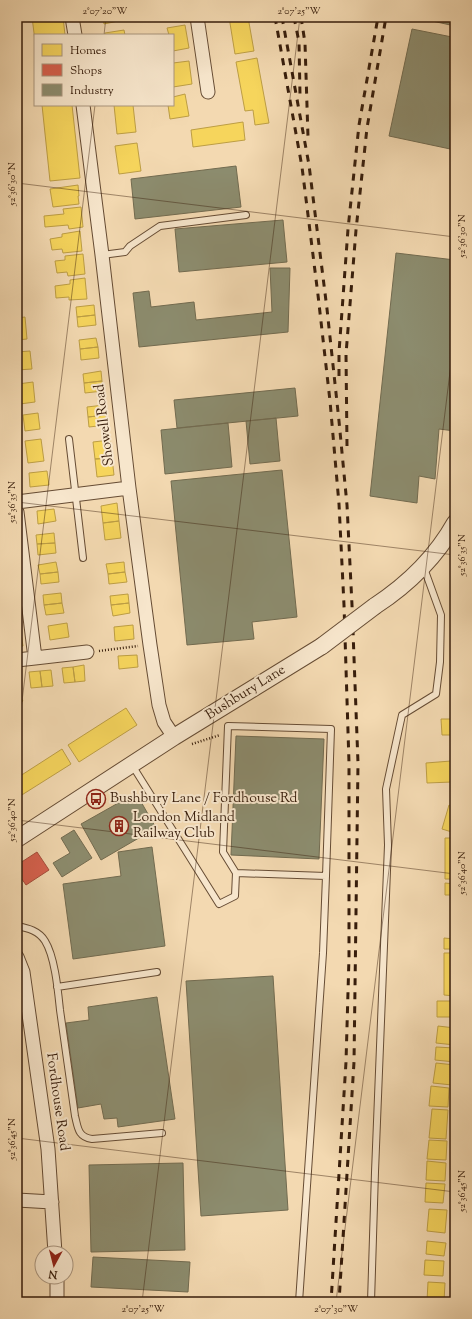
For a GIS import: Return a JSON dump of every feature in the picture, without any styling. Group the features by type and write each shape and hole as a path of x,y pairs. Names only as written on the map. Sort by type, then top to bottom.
{"street":[{"path":"72,17 74,34"},
{"path":"197,17 208,92"},
{"name":"Showell Road","path":"83,106 129,488 150,645 159,705 164,722 174,737"},
{"path":"17,502 129,488"},
{"path":"17,512 20,555 35,658"},
{"name":"Bushbury Lane","path":"17,839 174,737 322,646 387,598 423,566 447,536 455,523"},
{"path":"17,660 87,652"},
{"name":"Fordhouse Road","path":"17,957 22,972 48,1149 55,1245"},
{"path":"17,1200 52,1202"},
{"path":"56,1285 57,1302"}],"lane":[{"path":"102,255 125,252 130,246 160,226 246,215"},
{"path":"69,439 83,558"},
{"path":"371,1302 388,845 386,789 402,715 436,694 440,662 441,614 423,566"},
{"path":"132,765 219,904 235,896 236,873 223,852 228,726 331,729 323,953 299,1302"},
{"path":"236,873 326,876"},
{"path":"17,926 28,928 39,934 45,941 52,961 75,1116 82,1135 86,1138 92,1139 162,1133"},
{"path":"57,987 157,972"}],"path":[{"path":"87,652 150,645"}],"building: Homes":[{"path":"32,17 63,17 65,34 34,34"},
{"path":"103,17 123,17 123,20 104,24"},
{"path":"229,17 248,17 254,51 235,54"},
{"path":"185,25 189,48 174,51 174,34 169,34 167,28"},
{"path":"124,30 125,34 105,34"},
{"path":"257,58 269,123 255,125 253,110 245,111 236,62"},
{"path":"189,61 192,84 174,87 174,63"},
{"path":"185,94 189,116 170,119 168,106 174,106 174,97"},
{"path":"42,106 72,106 80,178 50,181"},
{"path":"114,106 133,106 136,132 117,134"},
{"path":"243,122 245,140 193,147 191,130"},
{"path":"137,143 141,171 119,174 115,146"},
{"path":"78,185 79,204 53,207 50,189"},
{"path":"81,207 83,227 69,229 68,225 45,227 44,216 64,214 63,209"},
{"path":"80,231 82,251 63,253 62,249 52,250 50,239 62,237 62,234"},
{"path":"83,254 85,274 68,276 67,272 57,273 55,261 65,260 65,256"},
{"path":"85,278 87,299 69,300 69,297 56,298 55,286 70,284 70,280"},
{"path":"94,305 95,315 77,317 76,307"},
{"path":"95,315 96,325 78,327 77,317"},
{"path":"25,317 27,339 17,340 17,318"},
{"path":"96,338 98,347 80,349 79,340"},
{"path":"98,347 99,358 81,360 80,349"},
{"path":"30,351 32,369 17,370 17,352"},
{"path":"101,371 102,381 84,383 83,374"},
{"path":"102,381 103,391 85,393 84,383"},
{"path":"33,382 35,402 20,404 18,384"},
{"path":"104,405 106,415 88,417 87,407"},
{"path":"38,413 40,429 25,431 23,415"},
{"path":"106,415 107,425 89,427 88,417"},
{"path":"41,439 44,461 28,463 25,441"},
{"path":"110,440 112,458 95,459 93,442"},
{"path":"112,458 114,475 97,477 95,459"},
{"path":"47,471 49,485 30,487 29,473"},
{"path":"117,503 119,521 103,523 101,506"},
{"path":"54,509 56,521 38,524 37,511"},
{"path":"119,521 121,538 105,540 103,523"},
{"path":"54,533 55,543 37,544 36,535"},
{"path":"55,543 56,553 38,555 37,544"},
{"path":"56,562 58,572 40,574 38,565"},
{"path":"124,562 125,572 108,574 106,564"},
{"path":"58,572 59,582 41,584 40,574"},
{"path":"125,572 127,582 109,584 108,574"},
{"path":"61,593 62,603 44,605 43,595"},
{"path":"128,594 129,603 111,605 110,596"},
{"path":"62,603 64,613 46,615 44,605"},
{"path":"129,603 130,613 113,616 111,605"},
{"path":"67,623 69,637 50,640 48,626"},
{"path":"133,625 134,639 115,641 114,627"},
{"path":"17,627 20,627 23,646 17,647"},
{"path":"137,655 138,667 119,669 118,656"},
{"path":"84,665 85,681 75,682 73,667"},
{"path":"73,667 75,682 64,683 62,668"},
{"path":"51,670 53,686 42,687 40,671"},
{"path":"40,671 42,687 31,688 29,672"},
{"path":"17,692 23,701 17,705"},
{"path":"126,708 137,725 79,762 68,745"},
{"path":"441,719 455,719 455,735 442,735"},
{"path":"62,749 71,764 17,798 17,778"},
{"path":"451,761 452,782 427,783 426,763"},
{"path":"449,805 455,807 455,833 442,829"},
{"path":"445,838 455,838 455,879 445,879"},
{"path":"445,883 455,884 455,895 445,895"},
{"path":"453,906 455,906 455,927 453,927"},
{"path":"444,938 455,939 455,949 444,949"},
{"path":"444,953 455,953 455,996 444,995"},
{"path":"437,1001 454,1001 454,1017 437,1017"},
{"path":"438,1026 455,1028 455,1045 436,1043"},
{"path":"436,1047 455,1048 455,1062 435,1060"},
{"path":"436,1063 455,1065 452,1085 433,1083"},
{"path":"431,1086 449,1088 448,1107 429,1106"},
{"path":"432,1109 448,1110 446,1139 429,1138"},
{"path":"429,1140 447,1141 446,1160 427,1159"},
{"path":"427,1161 446,1163 445,1181 426,1180"},
{"path":"426,1183 445,1184 443,1203 425,1202"},
{"path":"429,1209 447,1210 445,1233 427,1231"},
{"path":"427,1241 446,1243 444,1256 426,1254"},
{"path":"425,1260 444,1261 443,1276 424,1275"},
{"path":"17,1282 20,1282 20,1302 17,1302"},
{"path":"428,1282 445,1283 444,1302 427,1301"}],"building: Shops":[{"path":"37,852 49,870 26,885 17,872 17,865"}],"building: Industry":[{"path":"423,17 455,17 455,26 423,19"},
{"path":"455,26 455,150 389,136 412,29 452,37"},
{"path":"236,166 241,207 135,219 131,179"},
{"path":"283,220 287,262 179,272 175,229"},
{"path":"396,253 455,260 455,431 439,429 435,479 419,476 417,503 370,496"},
{"path":"270,268 290,268 288,332 139,347 133,293 149,291 151,307 194,302 196,320 272,312"},
{"path":"295,388 298,416 177,428 174,400"},
{"path":"276,418 280,461 250,464 246,421"},
{"path":"228,423 232,467 165,474 161,430"},
{"path":"282,470 297,617 252,622 254,639 187,645 171,481"},
{"path":"236,736 324,739 319,859 231,855"},
{"name":"London Midland Railway Club","path":"136,793 156,828 101,860 81,824"},
{"path":"74,830 92,858 62,877 53,863 70,853 61,838"},
{"path":"152,847 165,946 73,959 63,884 121,876 118,852"},
{"path":"273,976 288,1210 201,1216 186,981"},
{"path":"157,997 175,1119 118,1127 117,1118 104,1119 101,1104 78,1108 66,1023 89,1020 88,1007"},
{"path":"183,1163 185,1250 91,1252 89,1165"},
{"path":"93,1257 190,1262 188,1292 91,1287"},
{"path":"91,1299 144,1302 91,1302"}],"railway":[{"path":"275,17 302,167 318,295 330,401 339,504 344,605 349,763 349,957 346,1062 331,1302"},
{"path":"282,17 309,165 327,309 347,505 352,605 358,763 354,1062 339,1302"},
{"path":"294,17 299,42 300,95"},
{"path":"301,17 305,43 308,137"},
{"path":"339,376 339,352 348,229 359,125 378,17"},
{"path":"347,446 346,354 356,230 367,128 386,17"}],"place":[{"name":"Bushbury Lane / Fordhouse Rd","path":"96,799"},
{"name":"London Midland Railway Club","path":"119,826"}]}
